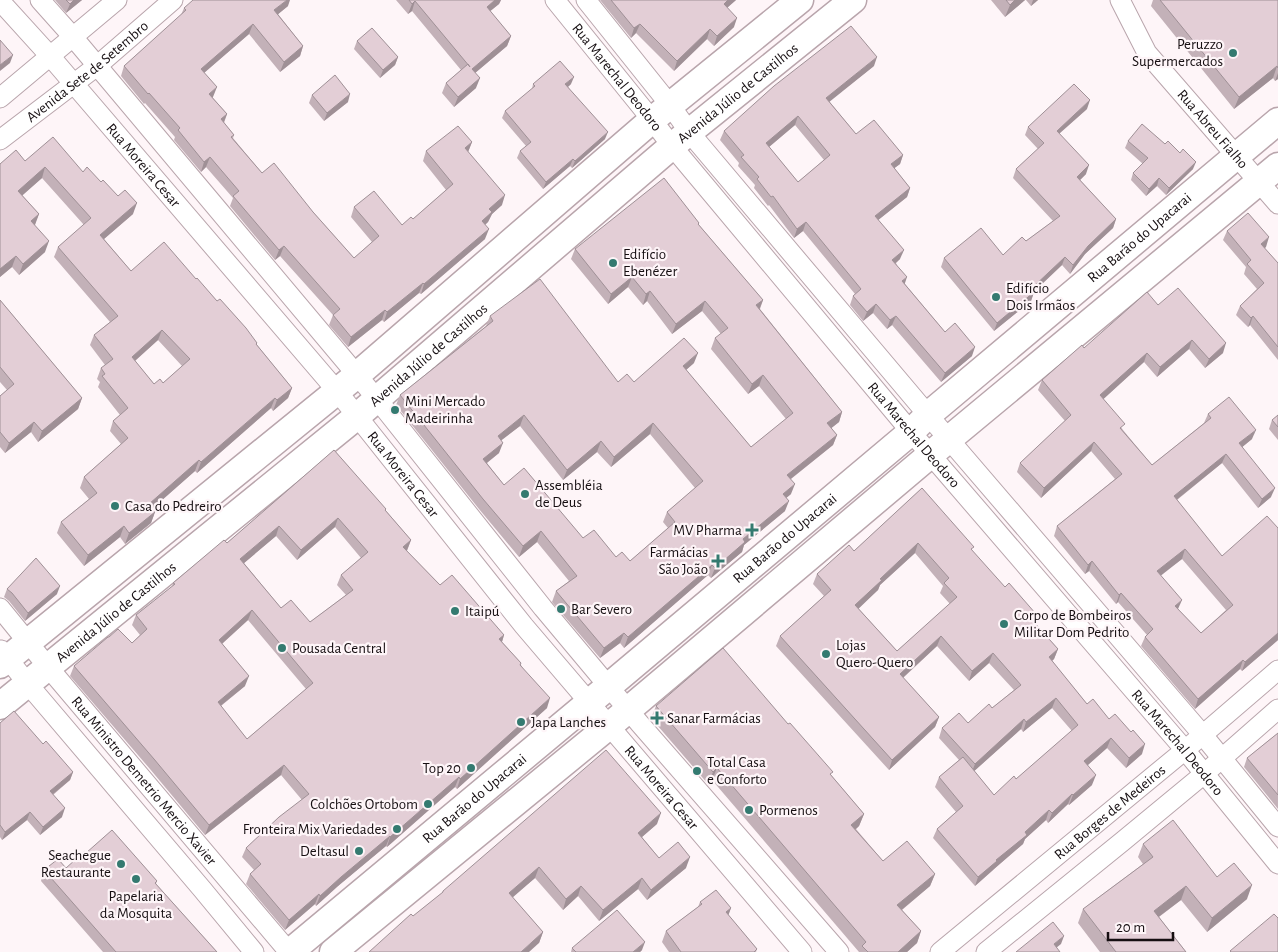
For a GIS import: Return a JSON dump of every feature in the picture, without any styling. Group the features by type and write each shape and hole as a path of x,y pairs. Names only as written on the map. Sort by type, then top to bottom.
{"street":[{"name":"Rua Moreira Cesar","path":"40,0 377,398 543,608 609,686 618,717 739,878 802,952"},
{"path":"0,98 117,0"},
{"name":"Avenida Sete de Setembro","path":"0,140 97,66 173,0"},
{"name":"Rua Marechal Deodoro","path":"555,0 584,36 661,112"},
{"name":"Rua Marechal Deodoro","path":"586,0 602,20 661,112 791,288 940,447 1069,579 1202,734 1278,827"},
{"name":"Avenida Júlio de Castilhos","path":"3,658 28,642 357,375 661,112 800,0"},
{"name":"Avenida Júlio de Castilhos","path":"0,706 356,417 681,140 822,9 853,0"},
{"name":"Rua Abreu Fialho","path":"1120,0 1147,54 1236,155 1269,174 1278,204"},
{"name":"Rua Moreira Cesar","path":"0,2 50,56 337,391 524,626 589,703 618,717 760,860 839,952"},
{"path":"584,36 602,20"},
{"name":"Rua Barão do Upacarai","path":"289,952 589,703 1278,121"},
{"name":"Rua Marechal Deodoro","path":"681,140 808,273 920,424"},
{"path":"146,169 169,151"},
{"name":"Rua Barão do Upacarai","path":"333,952 1269,174"},
{"path":"581,181 603,206"},
{"path":"791,288 808,273"},
{"path":"256,298 276,280"},
{"path":"1064,301 1085,327"},
{"path":"440,304 458,329"},
{"name":"Rua Marechal Deodoro","path":"940,447 1051,595 1185,750 1278,864"},
{"path":"416,492 438,475"},
{"path":"1051,595 1069,579"},
{"name":"Rua Ministro Demetrio Mercio Xavier","path":"0,608 289,952"},
{"path":"524,626 543,608"},
{"name":"Rua Ministro Demetrio Mercio Xavier","path":"3,658 27,683 254,952"},
{"name":"Rua Borges de Medeiros","path":"940,952 1185,750 1278,670"},
{"name":"Rua Borges de Medeiros","path":"986,952 1204,774 1278,709"},
{"path":"1105,815 1123,841"},
{"path":"739,878 760,860"},
{"path":"202,889 222,873"}],"building":[{"path":"66,0 74,0 70,4"},
{"path":"193,0 287,0 274,10 303,46 284,62 253,24 201,69 217,87 209,94 227,114 221,119 234,135 231,137 262,173 274,163 313,212 354,258 379,236 354,207 374,191 402,225 411,217 413,219 453,184 426,151 458,126 472,142 465,148 505,195 489,209 492,212 482,221 489,229 424,284 387,312 385,310 351,337 333,315 340,309 284,246 279,250 233,196 239,191 210,157 204,162 178,130 180,128 124,66 186,10 184,8"},
{"path":"409,0 495,0 487,7 511,36 472,69 480,78 458,97 446,83 468,64 415,1 412,4"},
{"path":"611,0 728,0 724,4 737,18 717,36 710,29 677,61 640,24 634,28"},
{"path":"1006,0 1015,0 1010,5"},
{"name":"Peruzzo Supermercados","path":"1160,0 1278,0 1278,68 1277,66 1239,97"},
{"path":"851,26 877,57 826,98 856,134 874,120 903,155 891,164 910,188 875,216 904,250 892,260 907,277 902,281 945,332 955,323 975,347 945,373 896,316 890,320 876,304 867,312 853,296 861,289 806,222 797,229 773,196 771,197 757,179 759,177 741,157 744,155 724,131 774,86","holes":["798,116 830,155 798,182 766,143"]},
{"path":"372,28 398,57 383,70 357,41"},
{"path":"0,40 13,55 0,65"},
{"path":"560,61 574,77 565,84 608,132 575,161 573,159 546,182 520,151 531,142 505,111 535,86 533,84"},
{"path":"335,75 350,94 327,113 312,95"},
{"path":"1074,84 1090,100 1057,131 1089,165 1077,177 1116,219 1088,246 1073,265 1065,257 1031,289 1034,292 997,323 944,258 981,228 1003,255 1022,237 1026,241 1060,216 1016,169 1044,143 1028,127"},
{"path":"1142,124 1165,144 1168,141 1180,153 1183,149 1196,162 1169,188 1159,178 1149,189 1133,173 1148,158 1128,141"},
{"path":"53,137 83,172 87,167 118,196 125,190 137,203 100,235 131,271 164,242 196,279 217,301 220,299 246,328 256,344 292,388 277,400 275,398 149,504 155,512 129,533 124,526 88,555 61,522 97,493 84,477 128,438 113,421 128,408 102,376 105,374 101,368 113,359 94,335 118,316 58,247 91,218 45,167 18,191 39,214 31,221 49,241 23,264 16,256 0,269 0,164 16,150 25,161","holes":["162,330 190,359 163,383 160,379 154,384 132,357"]},
{"path":"664,178 698,224 763,300 756,305 842,412 827,423 837,435 787,475 795,484 783,494 789,501 743,539 745,542 715,568 712,565 628,637 624,633 604,648 556,591 577,576 541,531 523,546 400,395 493,321 490,316 540,279 618,382 627,374 634,382 684,338 698,353 683,366 751,447 793,413 763,375 752,384 715,338 728,328 705,301 676,324 650,291 646,294 632,277 611,294 575,249","holes":["524,415 567,470 601,441 614,457 653,423 703,481 667,512 675,522 630,561 622,552 616,557 594,530 583,538 524,468 504,485 483,459 503,443 498,436"]},
{"path":"1248,213 1269,237 1261,244 1278,263 1278,347 1253,316 1251,318 1240,306 1264,283 1247,264 1251,260 1227,231"},
{"path":"1178,288 1226,343 1209,359 1192,340 1160,367 1147,353 1100,395 1125,424 1120,428 1152,465 1211,418 1208,414 1229,397 1256,430 1239,443 1275,488 1262,499 1226,454 1174,496 1222,556 1267,516 1278,528 1278,633 1198,699 1145,637 1153,629 1121,593 1119,595 1092,561 1088,565 1057,526 1122,474 1094,442 1044,488 1020,463 1071,415 1042,380 1082,345 1084,348 1147,292 1158,305","holes":["1185,549 1233,605 1201,633 1175,606 1182,600 1157,571"]},
{"path":"0,300 82,398 42,431 34,422 9,443 0,432 0,396 14,384 0,367"},
{"path":"1278,415 1278,427 1272,420"},
{"path":"334,450 411,540 403,547 440,585 452,575 504,635 499,639 550,698 460,779 459,777 320,896 319,894 289,920 250,874 261,864 246,848 279,817 309,794 284,765 209,825 74,666 118,629 132,643 147,629 136,615 175,584 173,583 224,540 227,543","holes":["338,518 368,552 341,575 353,590 310,622 291,600 281,608 240,559 279,526 301,550","252,610 313,683 247,739 218,702 249,676 219,640"]},
{"path":"922,488 974,547 971,549 1005,587 1009,583 1036,614 1031,619 1058,649 1049,657 1087,704 1093,699 1109,719 1115,714 1145,744 1129,758 1111,738 1084,761 1096,775 1052,813 1049,810 1025,832 1027,835 978,877 937,829 963,806 939,777 963,757 994,795 1014,776 1016,779 1078,725 1056,698 1026,722 1024,719 975,764 942,728 959,713 968,723 989,704 992,708 1021,685 993,653 972,671 941,636 900,674 939,717 892,760 780,636 831,590 817,574 849,545 854,551","holes":["918,543 949,578 944,583 957,597 897,651 855,605"]},
{"path":"36,558 60,586 28,613 7,589"},
{"path":"723,648 788,724 790,723 833,772 830,774 864,814 851,825 883,861 907,841 935,874 897,905 921,931 898,952 868,952 862,946 866,942 717,768 713,772 656,706"},
{"path":"14,711 43,744 46,741 73,772 50,791 65,808 43,827 30,812 5,832 0,825 0,723"},
{"path":"1278,733 1278,795 1247,758"},
{"path":"606,750 661,813 638,833 659,858 678,842 690,857 651,890 642,878 603,910 581,886 566,899 539,867 509,893 543,932 521,952 369,952 411,914 413,916 443,892"},
{"path":"1173,820 1217,877 1234,863 1252,885 1212,918 1186,886 1154,911 1186,952 1116,952 1083,909 1153,857 1143,844"},
{"path":"112,830 157,881 155,883 217,952 116,952 44,870 58,859 66,868"},
{"path":"716,890 731,908 726,912 757,949 754,952 681,952 666,931 702,904 700,902"},
{"path":"617,910 645,942 633,952 576,952 572,948"},
{"path":"1274,914 1278,918 1278,952 1230,951"},
{"path":"1053,922 1064,936 1054,944 1060,952 1016,952"}],"place":[{"name":"Peruzzo Supermercados","path":"1233,53"},
{"name":"Edifício Ebenézer","path":"613,263"},
{"name":"Edifício Dois Irmãos","path":"996,297"},
{"name":"Mini Mercado Madeirinha","path":"395,410"},
{"name":"Assembléia de Deus","path":"525,494"},
{"name":"Casa do Pedreiro","path":"115,506"},
{"name":"MV Pharma","path":"752,530"},
{"name":"Farmácias São João","path":"718,561"},
{"name":"Bar Severo","path":"561,609"},
{"name":"Itaipú","path":"455,611"},
{"name":"Corpo de Bombeiros Militar Dom Pedrito","path":"1004,624"},
{"name":"Pousada Central","path":"282,648"},
{"name":"Lojas Quero-Quero","path":"826,654"},
{"name":"Sanar Farmácias","path":"657,718"},
{"name":"Japa Lanches","path":"521,722"},
{"name":"Top 20","path":"471,768"},
{"name":"Total Casa e Conforto","path":"697,771"},
{"name":"Colchões Ortobom","path":"428,804"},
{"name":"Pormenos","path":"749,810"},
{"name":"Fronteira Mix Variedades","path":"397,829"},
{"name":"Deltasul","path":"359,851"},
{"name":"Seachegue Restaurante","path":"121,864"},
{"name":"Papelaria da Mosquita","path":"136,879"}]}
